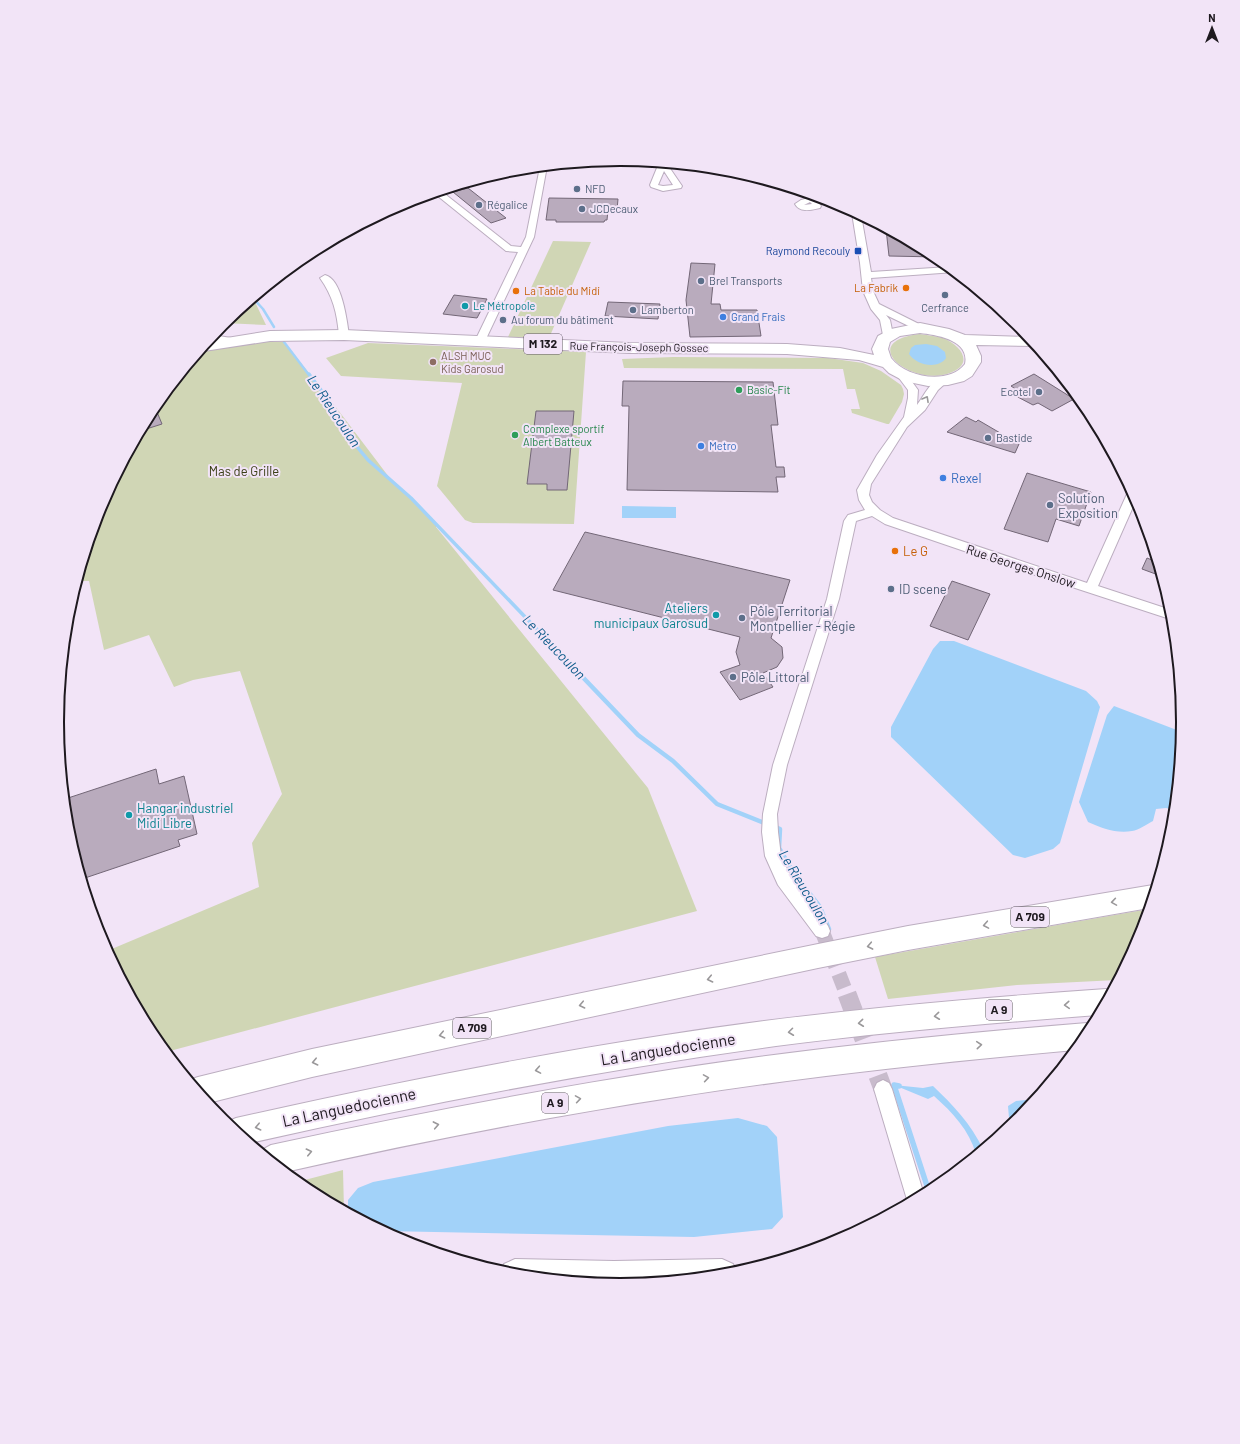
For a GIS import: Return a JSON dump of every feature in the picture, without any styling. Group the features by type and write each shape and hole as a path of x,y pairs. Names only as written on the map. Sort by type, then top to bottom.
{"main road":[{"name":"Rue François-Joseph Gossec","path":"787,349 809,347 859,347 885,338 899,331 920,328 943,332 961,340"},
{"name":"Rue François-Joseph Gossec","path":"226,342 270,336 344,335 629,348 787,349 861,356 885,363 900,374"},
{"path":"885,338 879,349 885,363"},
{"path":"961,340 1025,342"},
{"path":"961,340 973,352 974,362"},
{"name":"M 132","path":"212,345 226,342"},
{"path":"900,374 919,379 944,380 957,378 967,373 974,362 985,353 1029,345"},
{"name":"A 709","path":"203,1090 312,1063 818,956 916,937 1147,897"},
{"name":"La Languedocienne","path":"243,1130 446,1087 668,1049 892,1020 1003,1009 1100,1002"},
{"name":"A 9","path":"277,1159 337,1145 510,1111 586,1097 755,1070 961,1046 1078,1037"},
{"path":"577,1276 665,1276"}],"street":[{"path":"480,341 530,238 543,172"},
{"path":"442,196 509,249 524,250"},
{"path":"857,219 868,291 876,310 885,320 888,330 885,338"},
{"path":"866,275 943,270"},
{"path":"325,278 334,289 338,298 344,335"},
{"path":"874,304 920,328"},
{"name":"M 132","path":"217,340 226,342"},
{"path":"822,931 784,880 773,856 770,828 772,800 780,765 832,599 850,521 852,518 873,511 864,498 863,489 876,466 908,419 915,400 915,392 912,386 900,374"},
{"path":"908,419 917,413 931,390 944,380"},
{"path":"1091,589 1130,500"},
{"name":"Rue Georges Onslow","path":"873,511 889,521 1165,614"},
{"path":"883,1089 914,1193"}],"green space":[{"path":"553,241 591,242 549,338 508,337"},
{"path":"255,302 266,325 233,323"},
{"path":"919,334 943,338 956,346 963,356 961,366 947,374 932,376 918,374 905,368 896,361 891,353 892,345 901,338"},
{"name":"Mas de Grille","path":"263,342 284,342 392,481 438,526 436,527 648,788 697,911 172,1050 138,1000 112,949 259,887 252,843 282,794 240,671 193,680 174,687 149,635 104,650 89,581 82,581 106,509 138,444 158,413 202,355 207,350 232,345"},
{"name":"Complexe sportif Albert Batteux","path":"368,343 586,352 574,524 473,523 465,520 437,486 462,383 341,376 326,358"},
{"path":"673,357 828,358 863,363 881,371 901,385 904,394 902,402 889,424 887,424 852,413 851,409 860,409 855,389 847,389 843,369 624,368 622,359"},
{"path":"1143,910 1134,935 1113,980 1017,985 888,999 875,957"},
{"path":"343,1170 344,1205 311,1184 305,1180"}],"water":[{"path":"926,344 937,346 945,352 946,358 938,364 927,365 912,358 909,354 911,348 915,345"},
{"path":"622,506 676,507 676,518 622,518"},
{"path":"940,641 954,641 1086,691 1097,701 1100,707 1060,843 1053,849 1025,858 1013,855 891,737 891,727 933,649"},
{"path":"1114,706 1176,730 1175,758 1169,809 1156,809 1153,821 1132,831 1121,832 1109,830 1088,822 1079,802 1107,715"},
{"path":"894,1085 923,1088 933,1086 961,1115 973,1131 981,1145 975,1150 960,1122 934,1096 928,1099"},
{"path":"1028,1100 1009,1119 1008,1106 1016,1101"},
{"path":"738,1118 767,1126 777,1137 783,1217 772,1229 694,1237 397,1231 348,1207 348,1200 358,1188 373,1182 668,1126"}],"building":[{"name":"Régalice","path":"468,188 506,218 491,223 453,192"},
{"name":"JCDecaux","path":"549,198 618,199 617,210 608,210 607,220 604,222 556,222 556,220 546,220"},
{"path":"887,234 924,257 889,256"},
{"name":"Grand Frais","path":"691,263 715,264 711,304 720,304 721,310 757,310 761,336 690,337 686,300"},
{"name":"Le Métropole","path":"454,295 487,299 477,318 443,314"},
{"name":"Lamberton","path":"608,302 660,304 658,319 605,316"},
{"name":"Ecotel","path":"1034,374 1070,397 1072,400 1052,411 1038,403 1033,405 1012,394 1017,390 1011,386"},
{"name":"Metro","path":"623,381 773,382 778,425 771,425 776,467 784,467 785,477 776,477 778,492 627,490 629,406 622,406"},
{"path":"536,411 574,411 567,490 547,490 547,484 527,484"},
{"path":"158,414 162,424 148,428"},
{"name":"Bastide","path":"966,417 976,422 978,420 1019,444 1015,453 947,432"},
{"name":"Solution Exposition","path":"1027,473 1091,492 1079,526 1056,519 1048,542 1004,529"},
{"name":"Ateliers municipaux Garosud","path":"585,532 790,580 771,638 782,647 783,658 777,667 763,673 773,687 740,700 720,672 740,665 736,652 740,637 553,590"},
{"path":"1147,558 1151,560 1156,574 1142,569"},
{"path":"952,581 990,594 968,640 930,626"},
{"name":"Hangar industriel Midi Libre","path":"156,769 159,784 184,776 197,834 178,840 180,846 87,877 75,830 69,798"}],"waterway":[{"name":"Le Rieucoulon","path":"256,301 263,309 274,327"},
{"name":"Le Rieucoulon","path":"284,342 309,375"},
{"name":"Le Rieucoulon","path":"309,374 330,402 348,436 368,460 411,498 553,646"},
{"name":"Le Rieucoulon","path":"552,645 638,735 673,761 717,804 767,824"},
{"name":"Le Rieucoulon","path":"773,826 780,829 779,848 795,875 820,907 829,929"},
{"path":"899,1086 894,1085 927,1185"}],"tunnel":[{"path":"822,931 847,995"},
{"path":"847,994 883,1089"}],"place":[{"name":"NFD","path":"577,189"},
{"name":"Régalice","path":"479,205"},
{"name":"JCDecaux","path":"582,209"},
{"name":"Raymond Recouly","path":"858,251"},
{"name":"Brel Transports","path":"701,281"},
{"name":"La Fabrik","path":"906,288"},
{"name":"La Table du Midi","path":"516,291"},
{"name":"Cerfrance","path":"945,295"},
{"name":"Le Métropole","path":"465,306"},
{"name":"Lamberton","path":"633,310"},
{"name":"Grand Frais","path":"723,317"},
{"name":"Au forum du bâtiment","path":"503,320"},
{"name":"ALSH MUC Kids Garosud","path":"433,362"},
{"name":"Basic-Fit","path":"739,390"},
{"name":"Ecotel","path":"1039,392"},
{"name":"Complexe sportif Albert Batteux","path":"515,435"},
{"name":"Bastide","path":"988,438"},
{"name":"Metro","path":"701,446"},
{"name":"Rexel","path":"943,478"},
{"name":"Solution Exposition","path":"1050,505"},
{"name":"Le G","path":"895,551"},
{"name":"ID scene","path":"891,589"},
{"name":"Ateliers municipaux Garosud","path":"716,615"},
{"name":"Pôle Territorial Montpellier - Régie","path":"742,618"},
{"name":"Pôle Littoral","path":"733,677"},
{"name":"Hangar industriel Midi Libre","path":"129,815"}]}
